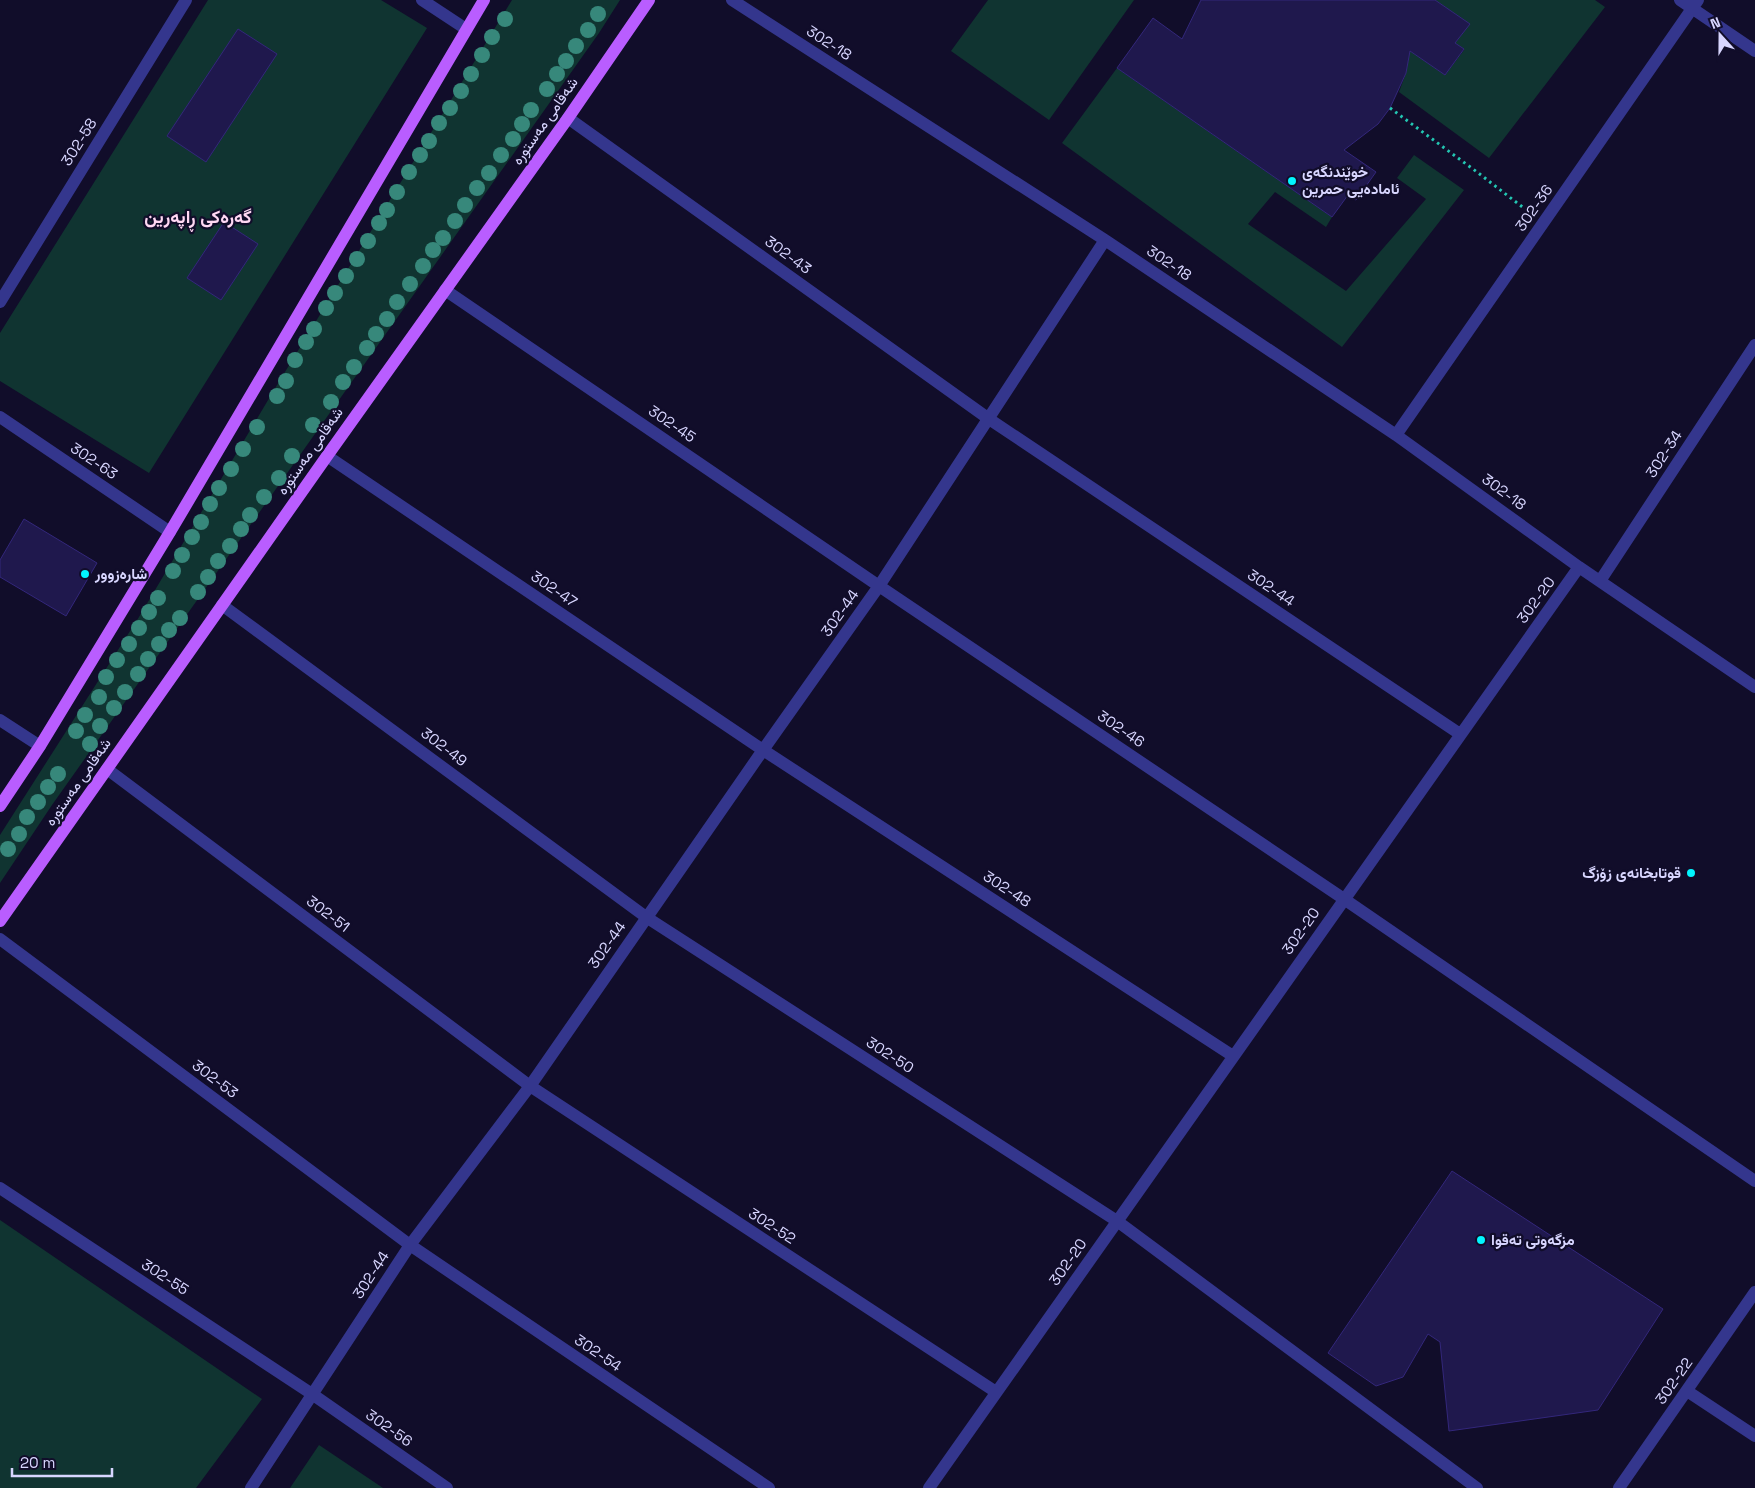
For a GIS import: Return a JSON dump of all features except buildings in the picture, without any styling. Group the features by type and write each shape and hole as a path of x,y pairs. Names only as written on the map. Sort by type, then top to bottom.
{"main road":[{"path":"0,806 40,746 170,532 484,0"},
{"name":"شەقامی مەستورە","path":"0,921 327,456 568,118 649,0"}],"street":[{"name":"302-58","path":"0,302 186,0"},
{"path":"422,0 466,29"},
{"name":"302-18","path":"732,0 1105,240 1396,435 1579,567"},
{"path":"1680,0 1695,4 1755,51"},
{"name":"302-36","path":"1396,435 1695,4"},
{"name":"302-43","path":"568,118 989,420"},
{"name":"302-44","path":"251,1488 410,1245 530,1086 646,917 879,586 1105,240"},
{"name":"302-45","path":"445,290 879,586"},
{"name":"302-34","path":"1600,581 1755,345"},
{"name":"302-63","path":"0,416 170,532"},
{"name":"302-44","path":"989,420 1460,734"},
{"name":"302-47","path":"327,456 763,750"},
{"path":"1579,567 1755,687"},
{"name":"302-20","path":"928,1488 1579,567"},
{"name":"302-46","path":"879,586 1344,899 1755,1181"},
{"name":"302-49","path":"222,605 646,917"},
{"path":"0,720 40,746"},
{"name":"302-48","path":"763,750 1233,1056"},
{"name":"302-51","path":"107,769 530,1086"},
{"name":"302-50","path":"646,917 1117,1221 1476,1488"},
{"name":"302-53","path":"0,939 410,1245"},
{"name":"302-52","path":"530,1086 996,1392"},
{"name":"302-55","path":"0,1188 312,1394"},
{"name":"302-54","path":"410,1245 769,1488"},
{"name":"302-22","path":"1619,1488 1755,1292"},
{"path":"1687,1391 1755,1436"},
{"name":"302-56","path":"312,1394 447,1488"}],"path":[{"path":"1390,108 1477,172 1543,224"}],"green space":[{"path":"208,0 381,0 427,28 149,473 0,381 0,333"},
{"path":"512,0 620,0 599,33 52,805 0,883 0,835 139,617 274,390"},
{"path":"988,0 1134,0 1049,120 951,51"},
{"path":"1435,0 1595,0 1605,7 1489,158 1399,92 1406,73 1410,51 1445,75 1464,50 1455,43 1469,24"},
{"path":"1117,68 1332,217 1326,227 1275,192 1248,224 1346,291 1426,199 1397,178 1414,155 1464,190 1342,347 1062,143"},
{"path":"0,1220 262,1399 196,1488 0,1488"},
{"path":"319,1445 383,1488 290,1488"}],"place":[{"name":"خوێندنگەی ئامادەیی حمرین","path":"1292,181"},
{"name":"شارەزوور","path":"85,574"},
{"name":"قوتابخانه‌ی زۆزگ","path":"1691,873"},
{"name":"مزگه‌وتی ته‌قوا","path":"1481,1240"}],"district":[{"name":"گەرەکی ڕاپەرین","path":"198,217"}]}
